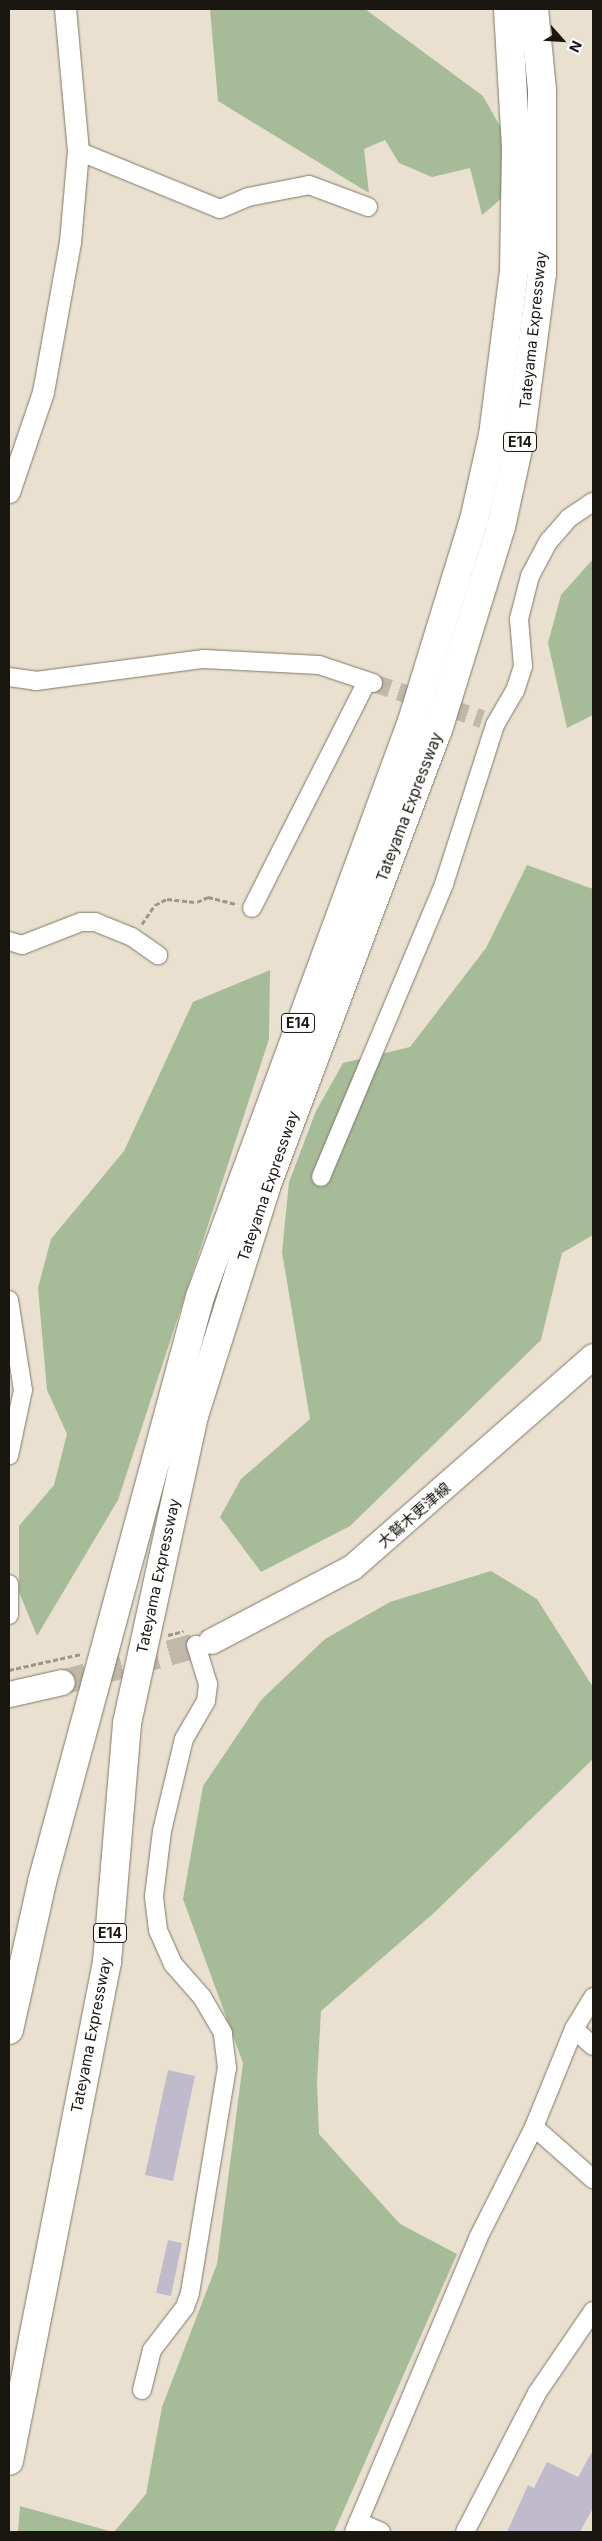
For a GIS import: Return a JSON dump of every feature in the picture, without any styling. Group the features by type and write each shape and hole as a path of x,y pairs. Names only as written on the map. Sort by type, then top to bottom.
{"highway":[{"name":"Tateyama Expressway","path":"9,2030 42,1882 200,1297 412,721 474,520 493,435 514,272 516,148 508,9"},
{"name":"Tateyama Expressway","path":"24,2380 107,1962 127,1724 194,1416 266,1187 438,730 501,527 520,440 542,274 542,90 534,9"},
{"path":"9,2434 24,2380"},
{"path":"9,2462 24,2380"}],"main road":[{"name":"大鷲木更津線","path":"200,1639 352,1568 593,1356"},
{"path":"9,1685 62,1682"}],"street":[{"path":"9,492 43,392 70,242 78,151 65,9"},
{"path":"78,151 220,210 248,197 309,184 368,207"},
{"path":"321,1177 444,884 488,722 523,666 519,619 530,576 549,541 569,518 593,502"},
{"path":"9,678 36,681 204,659 319,665 370,682 252,908"},
{"path":"9,941 22,945 81,922 95,922 132,937 158,955"},
{"path":"9,1300 23,1390 9,1456"},
{"path":"9,1584 9,1615"},
{"path":"142,2390 152,2350 185,2306 190,2293 226,2068 223,2033 202,1997 173,1964 158,1930 154,1896 162,1831 184,1739 206,1701 208,1684 200,1639"},
{"path":"381,2532 356,2527 431,2342 534,2127 574,2029 593,1997"},
{"path":"574,2029 593,2046"},
{"path":"534,2127 593,2178"},
{"path":"465,2532 536,2393 593,2311"}],"path":[{"path":"132,937 155,905 167,900 197,902 208,897 252,908"},
{"path":"164,1636 200,1639"},
{"path":"9,1685 86,1652"}],"green space":[{"path":"210,9 365,9 483,96 505,135 508,193 482,215 470,168 432,177 399,163 385,140 364,149 369,193 218,101"},
{"path":"593,559 593,715 567,728 548,643 561,595"},
{"path":"527,865 593,889 593,1235 562,1253 541,1340 350,1526 261,1572 220,1517 241,1479 310,1419 282,1252 289,1182 316,1111 343,1063 410,1047 486,948"},
{"path":"270,970 269,1039 118,1500 37,1636 19,1592 19,1526 54,1485 67,1434 47,1390 38,1288 51,1239 124,1151 193,1002"},
{"path":"491,1571 537,1599 593,1687 593,1759 435,1912 321,2011 317,2082 319,2134 400,2224 457,2254 334,2532 114,2532 146,2494 162,2407 217,2264 243,2063 183,1899 203,1786 261,1700 325,1639 390,1602"},
{"path":"20,2506 113,2532 18,2532"}],"building":[{"path":"168,2070 195,2076 173,2181 145,2175"},
{"path":"168,2240 182,2243 171,2296 156,2293"},
{"path":"593,2450 593,2508 580,2532 507,2532 528,2485 534,2488 547,2462 578,2477"}],"tunnel":[{"path":"373,683 482,719"},
{"path":"62,1682 211,1641"}]}
